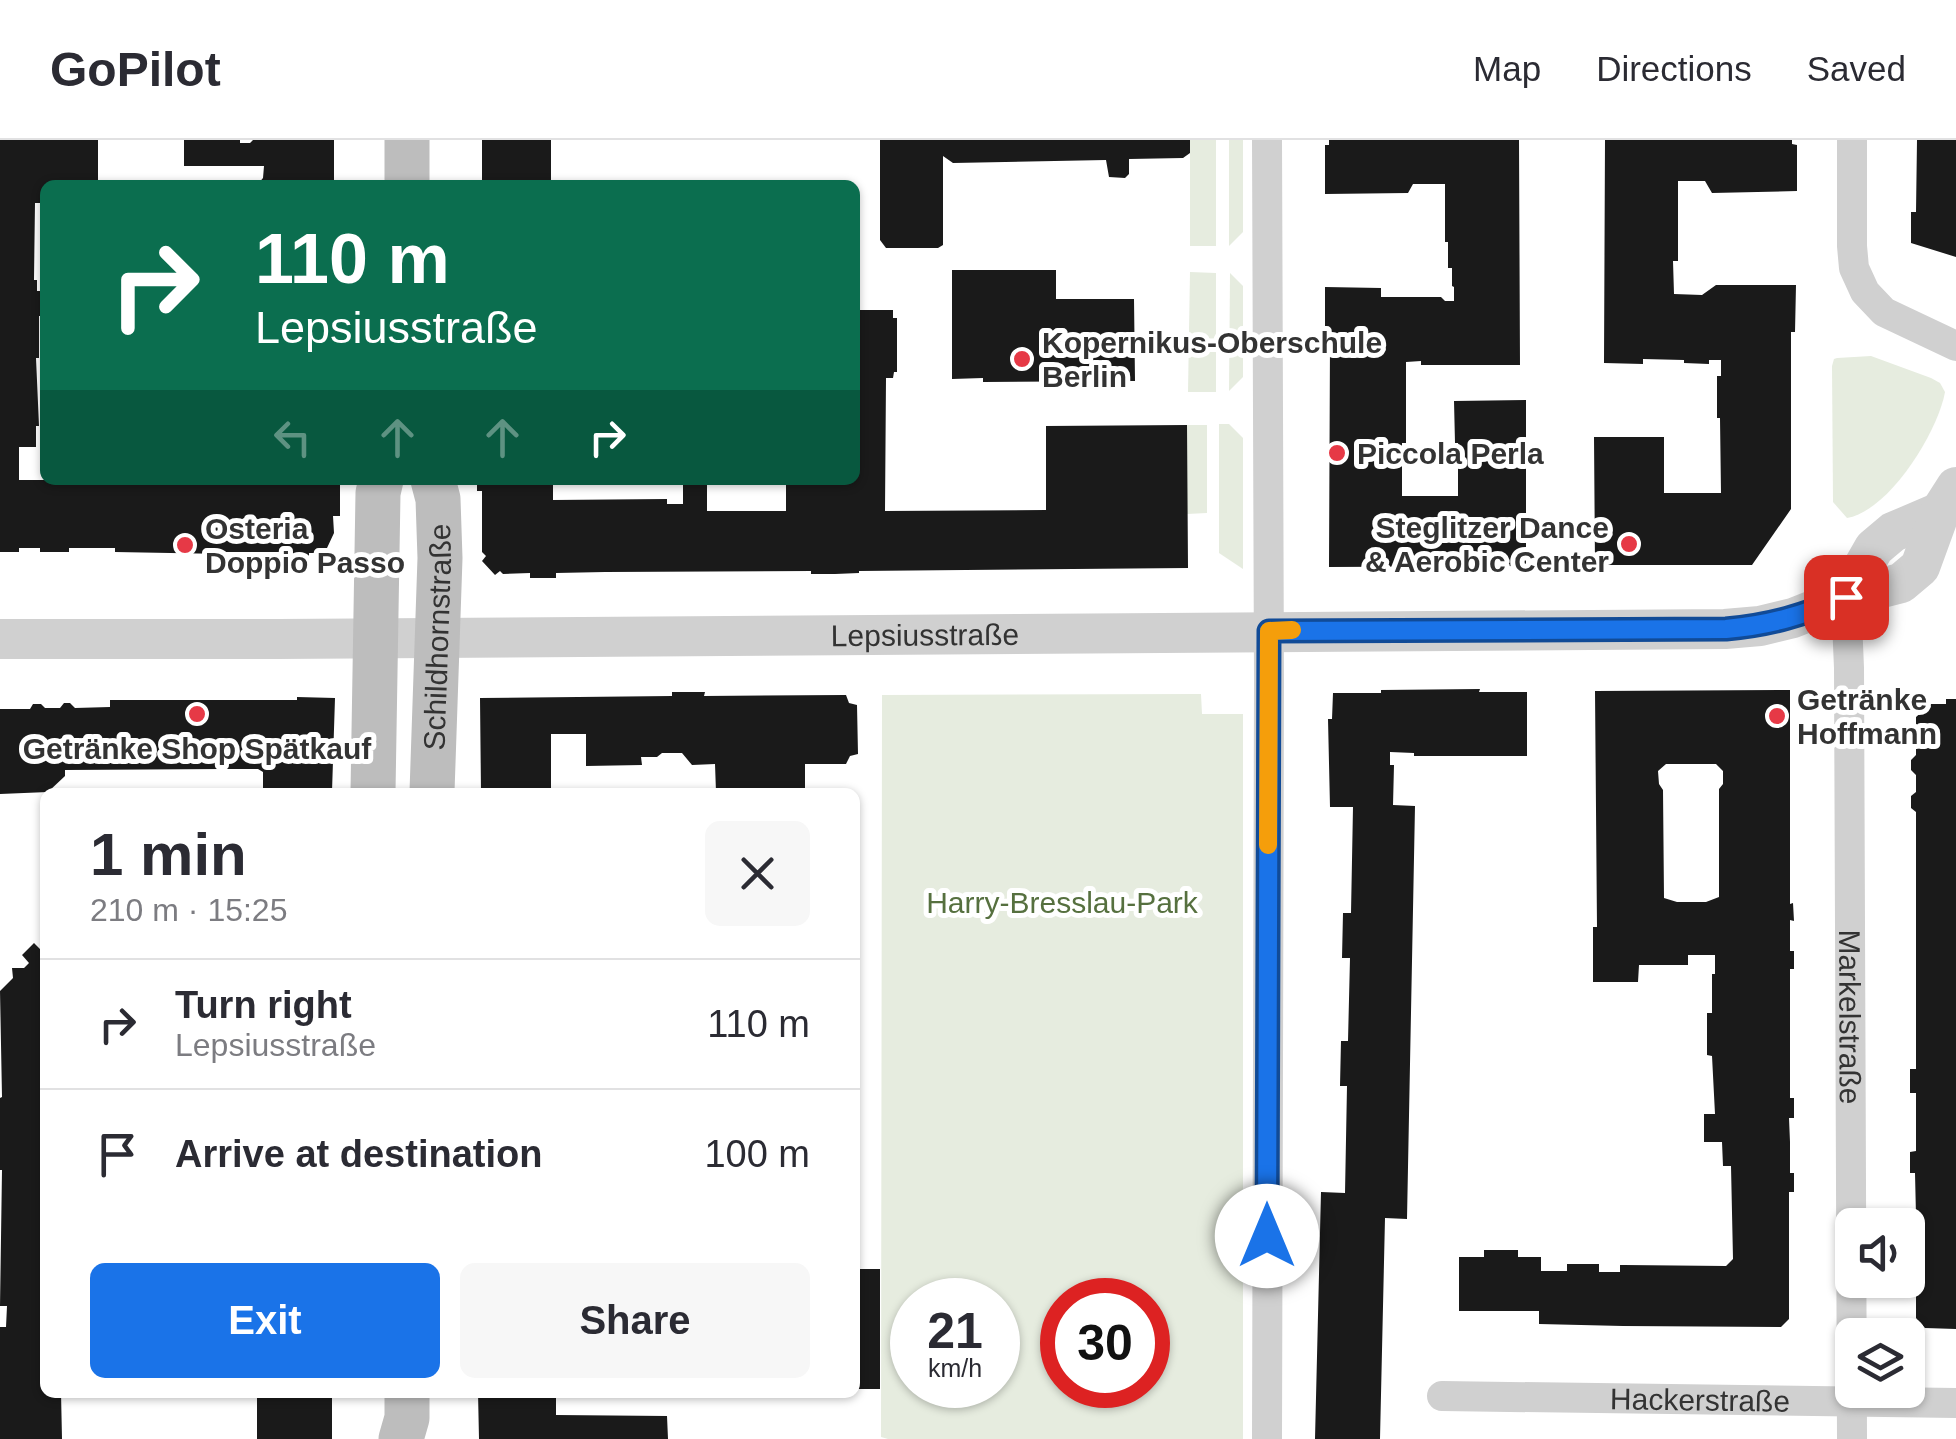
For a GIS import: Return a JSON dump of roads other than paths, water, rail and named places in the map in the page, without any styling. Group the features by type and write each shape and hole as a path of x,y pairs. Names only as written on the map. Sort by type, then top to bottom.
{"main road":[{"path":"407,140 407,180"},
{"name":"Schildhornstraße","path":"374,788 380,485"},
{"name":"Schildhornstraße","path":"432,788 440,558 434,485"}],"street":[{"path":"1266,140 1266,1439"},
{"path":"1852,140 1852,246 1860,283 1874,305 1884,312 1956,346"},
{"path":"1846,597 1874,548 1948,500"},
{"name":"Lepsiusstraße","path":"0,639 1726,629 1793,618 1846,597"},
{"name":"Markelstraße","path":"1846,597 1852,1318"},
{"name":"Hackerstraße","path":"1442,1396 1835,1402"},
{"name":"Hackerstraße","path":"1925,1403 1956,1403"},
{"name":"Markelstraße","path":"1852,1408 1852,1439"}],"place":[{"name":"Kopernikus-Oberschule Berlin","path":"1022,359"},
{"name":"Piccola Perla","path":"1337,453"},
{"name":"Steglitzer Dance & Aerobic Center","path":"1629,544"},
{"name":"Osteria Doppio Passo","path":"185,545"},
{"name":"Getränke Shop Spätkauf","path":"197,714"},
{"name":"Getränke Hoffmann","path":"1777,716"}],"park label":[{"name":"Harry-Bresslau-Park","path":"1062,902"}]}
